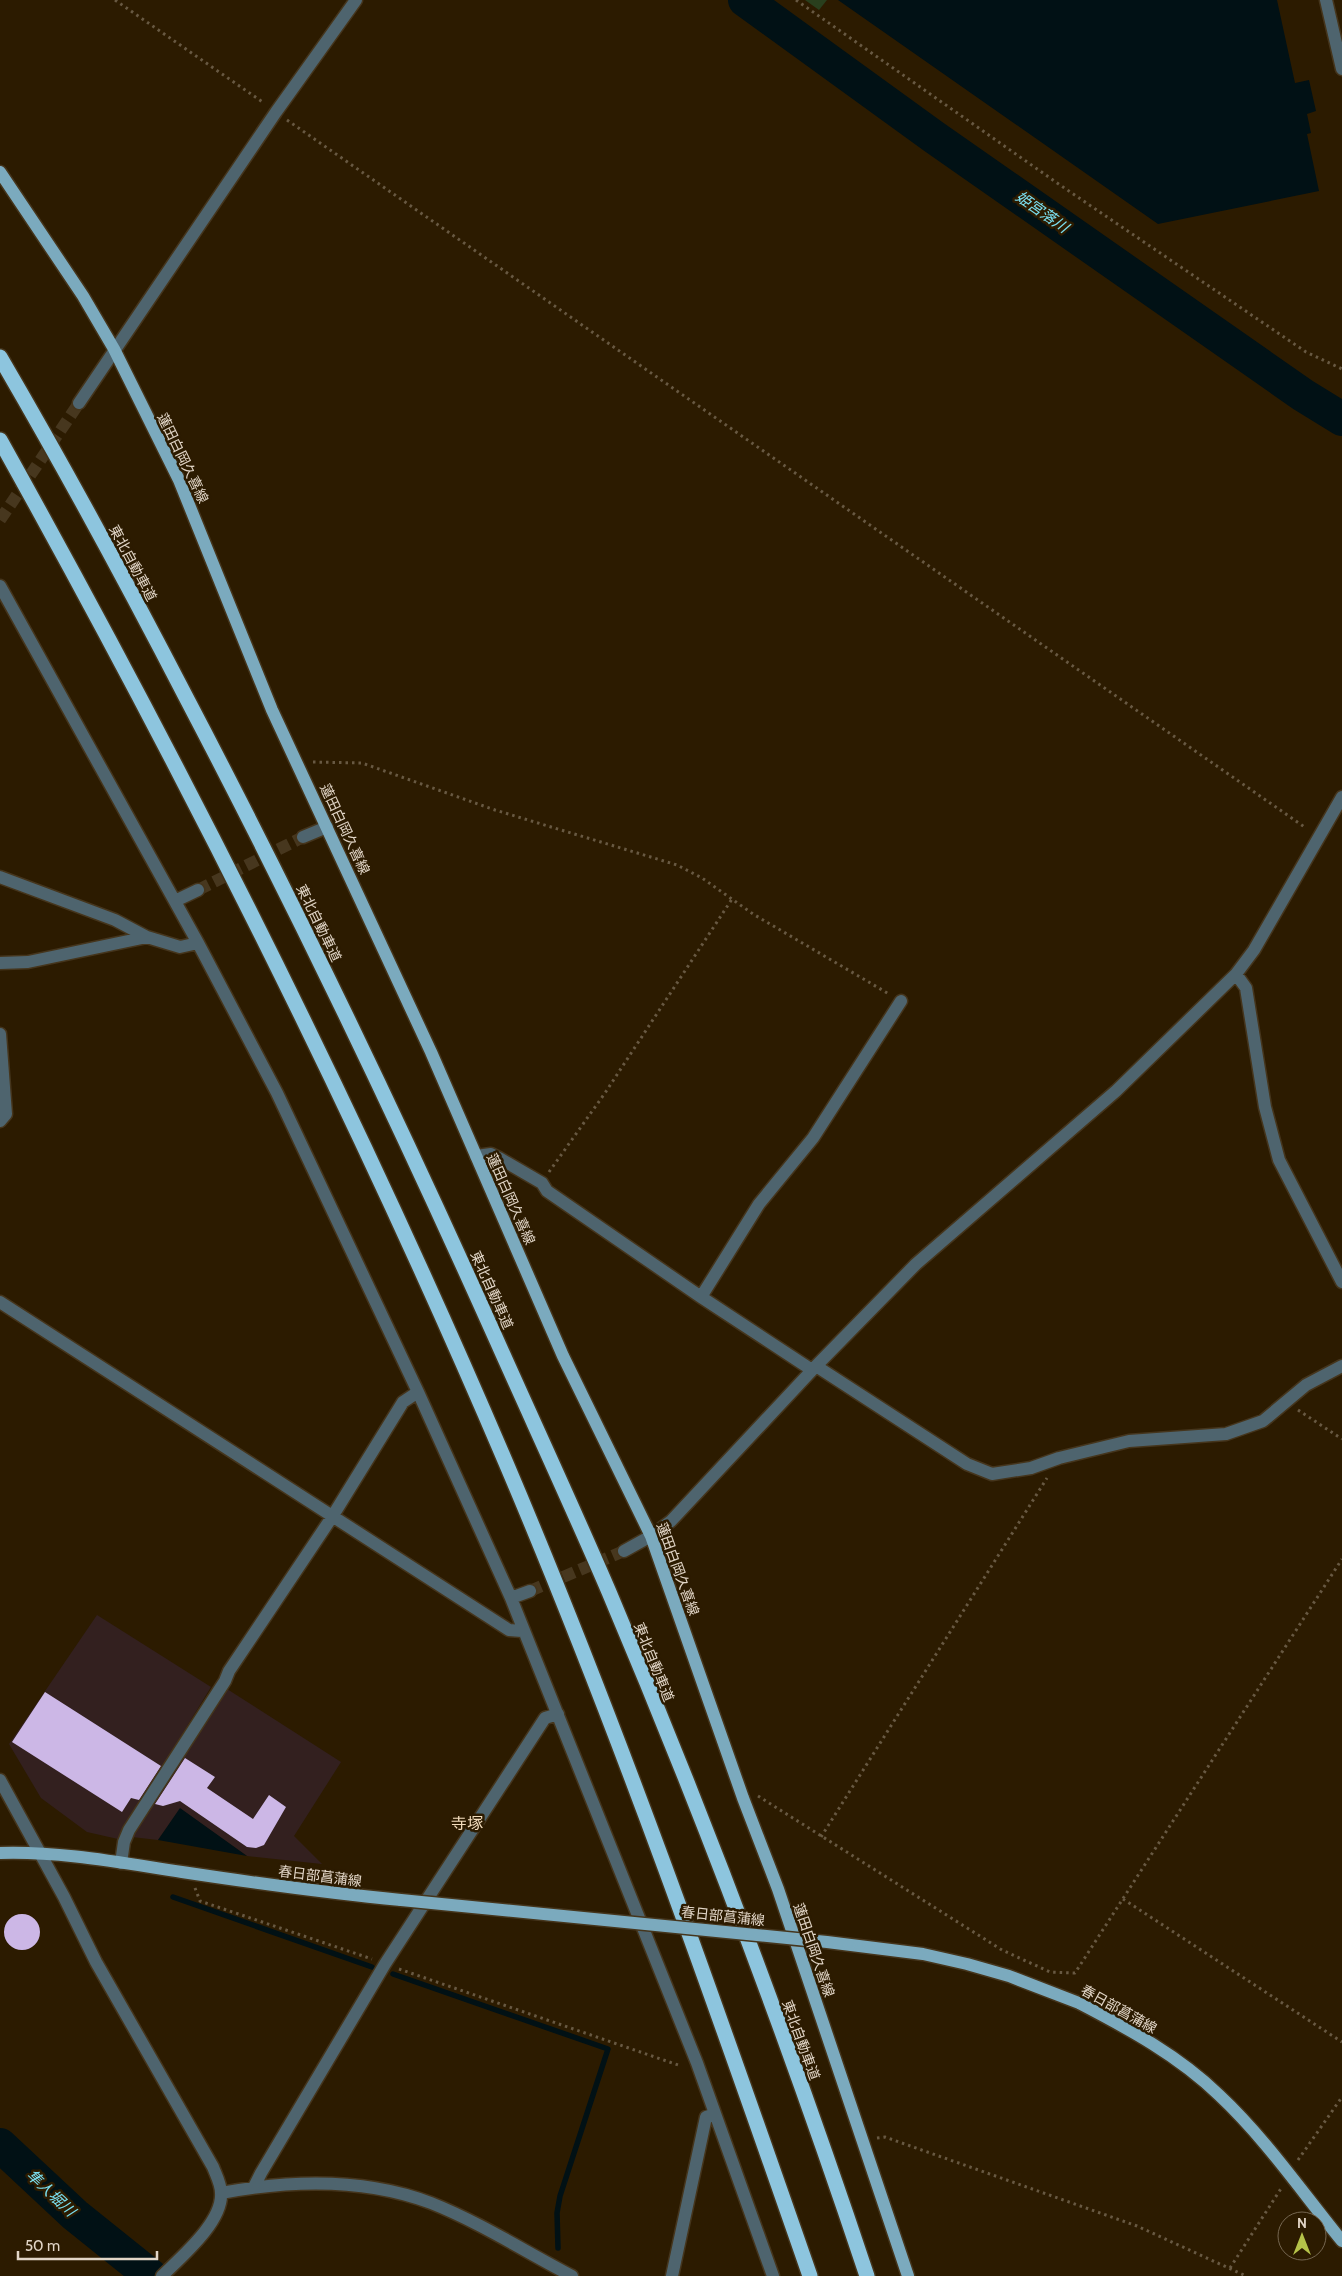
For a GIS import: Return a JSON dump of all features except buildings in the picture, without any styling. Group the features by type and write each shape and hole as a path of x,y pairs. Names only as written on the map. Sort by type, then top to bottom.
{"highway":[{"name":"東北自動車道","path":"0,357 39,423 145,618 311,943 413,1154 545,1445 610,1597 704,1828 760,1975 867,2276"},
{"path":"0,440 166,750 246,907 391,1208 502,1454 565,1609 668,1877 743,2083 810,2276"}],"main road":[{"name":"蓮田白岡久喜線","path":"0,172 50,244 114,350 179,480 244,641 298,765 375,928 563,1356 651,1536 743,1798 778,1889 908,2276"},
{"name":"春日部菖蒲線","path":"0,1853 40,1854 121,1863 314,1892 827,1942 913,1953 967,1964 1047,1989 1080,2003 1164,2050 1218,2094 1267,2146 1342,2241"}],"street":[{"path":"80,403 276,112 356,0"},
{"path":"1326,0 1342,69"},
{"path":"0,586 198,943 277,1093 418,1392 511,1598 522,1631 558,1714 697,2064 773,2276"},
{"path":"624,1551 651,1536 671,1521 814,1368 916,1264 1116,1091 1236,974 1254,950 1342,797"},
{"path":"303,837 327,827"},
{"path":"0,877 114,920 147,937 180,947 198,943"},
{"path":"175,902 198,890"},
{"path":"0,963 28,962 147,937"},
{"path":"1236,974 1246,988 1265,1107 1279,1160 1342,1282"},
{"path":"701,1297 759,1204 813,1138 901,1001"},
{"path":"0,1034 6,1114 0,1121"},
{"path":"476,1156 491,1154 542,1183 547,1191 701,1297 967,1464 992,1474 1031,1468 1059,1458 1130,1441 1226,1434 1263,1422 1306,1385 1342,1366"},
{"path":"0,1302 509,1630 522,1631"},
{"path":"121,1863 124,1842 129,1830 225,1681 229,1671 332,1517 403,1402 418,1392"},
{"path":"511,1598 530,1591"},
{"path":"254,2187 385,1964 545,1718 558,1714"},
{"path":"0,1780 64,1897 96,1962 213,2167 221,2194 210,2224 186,2253 162,2276"},
{"path":"672,2276 706,2117 715,2114"},
{"path":"221,2194 254,2187 322,2184 360,2186 409,2196 432,2204 469,2222 572,2276"}],"path":[{"path":"115,0 1294,820 1320,836"},
{"path":"796,0 1060,185 1306,352 1342,369"},
{"path":"298,765 319,760 362,763 495,810 677,866 702,878 753,914 901,1001"},
{"path":"542,1183 605,1093 732,899"},
{"path":"1287,1403 1342,1439"},
{"path":"821,1837 1059,1458"},
{"path":"743,1798 759,1796 1002,1950 1050,1972 1075,1973 1342,1559"},
{"path":"198,1875 194,1891 200,1902 678,2066 697,2064"},
{"path":"1123,1899 1342,2042"},
{"path":"862,2140 885,2137 1128,2223 1246,2276"}],"shaded area":[{"path":"838,0 1277,0 1295,83 1309,80 1316,111 1307,114 1311,133 1307,134 1319,191 1158,224"},
{"path":"97,1615 211,1687 118,1839 87,1832 41,1798 9,1744"},
{"path":"227,1689 341,1762 294,1836 322,1864 247,1856 180,1809 158,1840 132,1837"},
{"path":"180,1808 247,1856 158,1840"}],"green space":[{"path":"805,0 827,0 819,10"}],"waterway":[{"name":"姫宮落川","path":"745,0 934,137 1303,395 1342,419"},
{"path":"173,1897 372,1967"},
{"path":"393,1974 608,2049 560,2196 557,2213 558,2248"},
{"name":"隼人堀川","path":"0,2145 75,2215 151,2276"}],"tunnel":[{"path":"0,520 79,403"},
{"path":"198,890 303,837"},
{"path":"530,1591 624,1551"}],"district":[{"name":"寺塚","path":"467,1823"}]}
